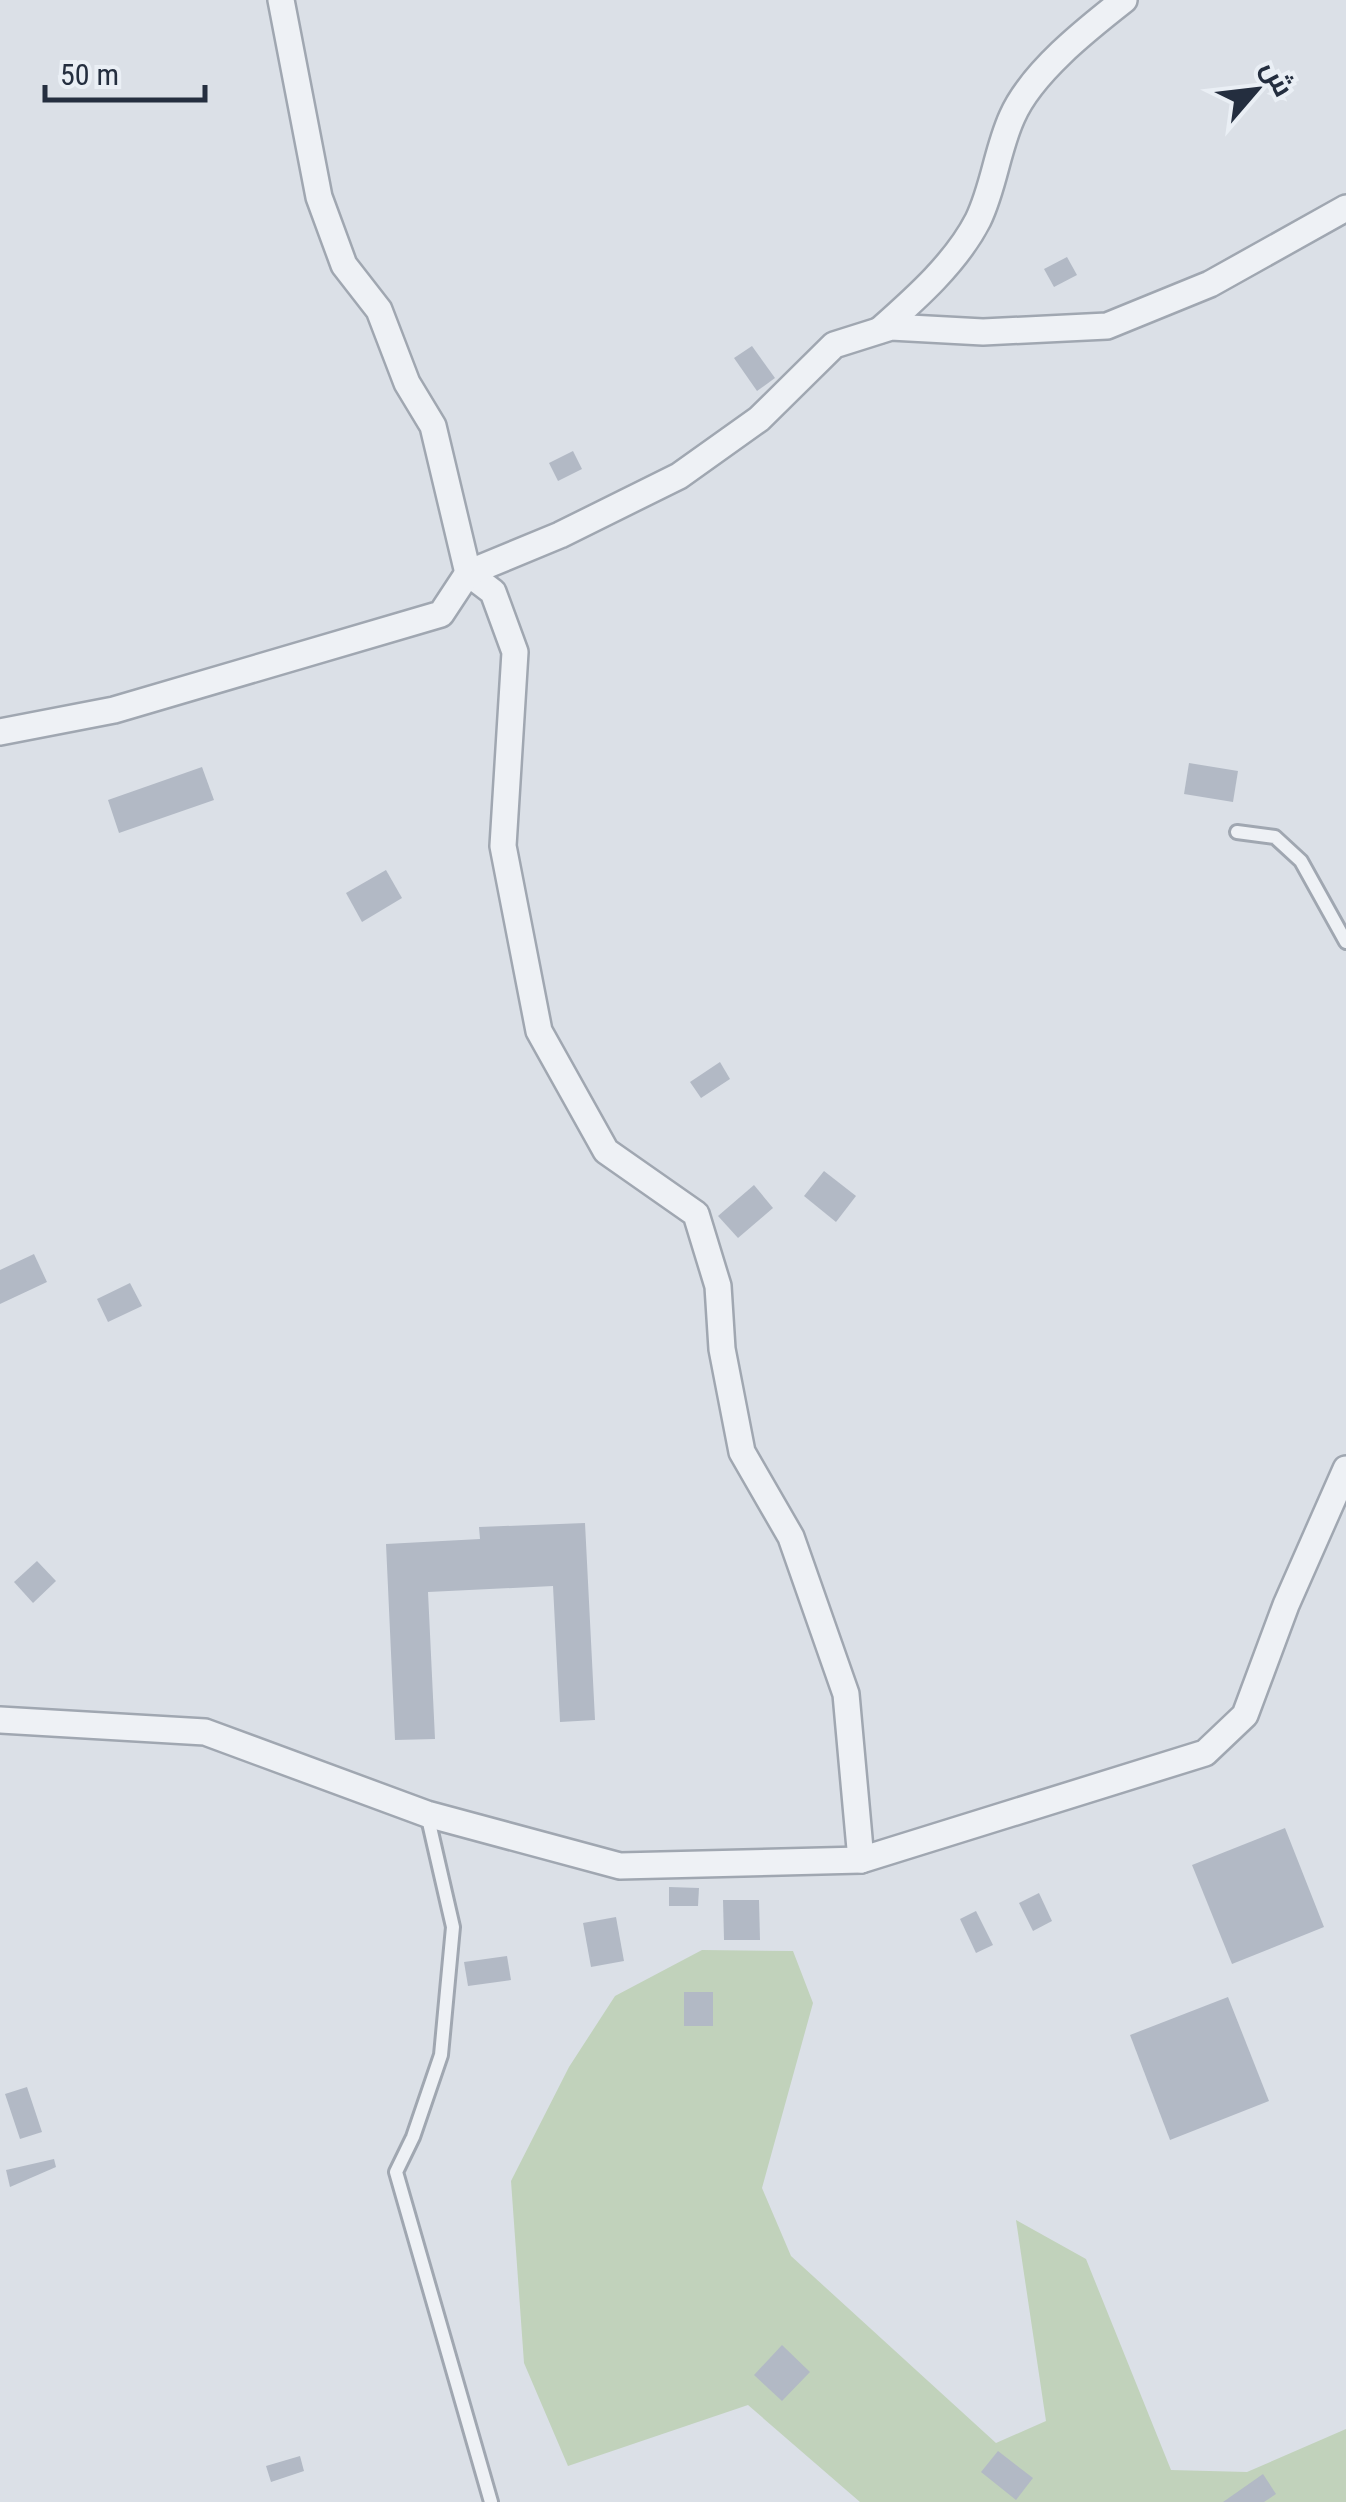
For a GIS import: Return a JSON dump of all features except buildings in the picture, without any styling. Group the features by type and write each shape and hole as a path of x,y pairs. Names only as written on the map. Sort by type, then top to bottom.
{"street":[{"path":"281,0 319,197 344,265 379,310 407,382 434,426 468,573 493,592 515,652 503,846 540,1031 606,1151 696,1214 718,1286 722,1348 742,1452 791,1537 846,1694 862,1860"},
{"path":"879,331 916,298 977,222 1012,117 1030,88 1083,32 1124,0"},
{"path":"0,732 114,710 441,614 468,573 560,535 679,476 759,419 834,344 891,326 983,332 1107,326 1210,284 1346,208"},
{"path":"0,1720 205,1732 427,1814 620,1866 862,1860 1205,1752 1245,1715 1343,1479"}],"lane":[{"path":"1237,832 1276,837 1301,861 1346,942"},
{"path":"427,1814 454,1927 441,2055 413,2138 396,2172 491,2502"}],"green space":[{"path":"702,1950 793,1951 813,2003 762,2188 791,2256 996,2443 1046,2421 1016,2220 1086,2259 1171,2470 1247,2472 1346,2429 1346,2502 860,2502 748,2405 568,2466 524,2363 511,2181 569,2067 615,1996"}]}
